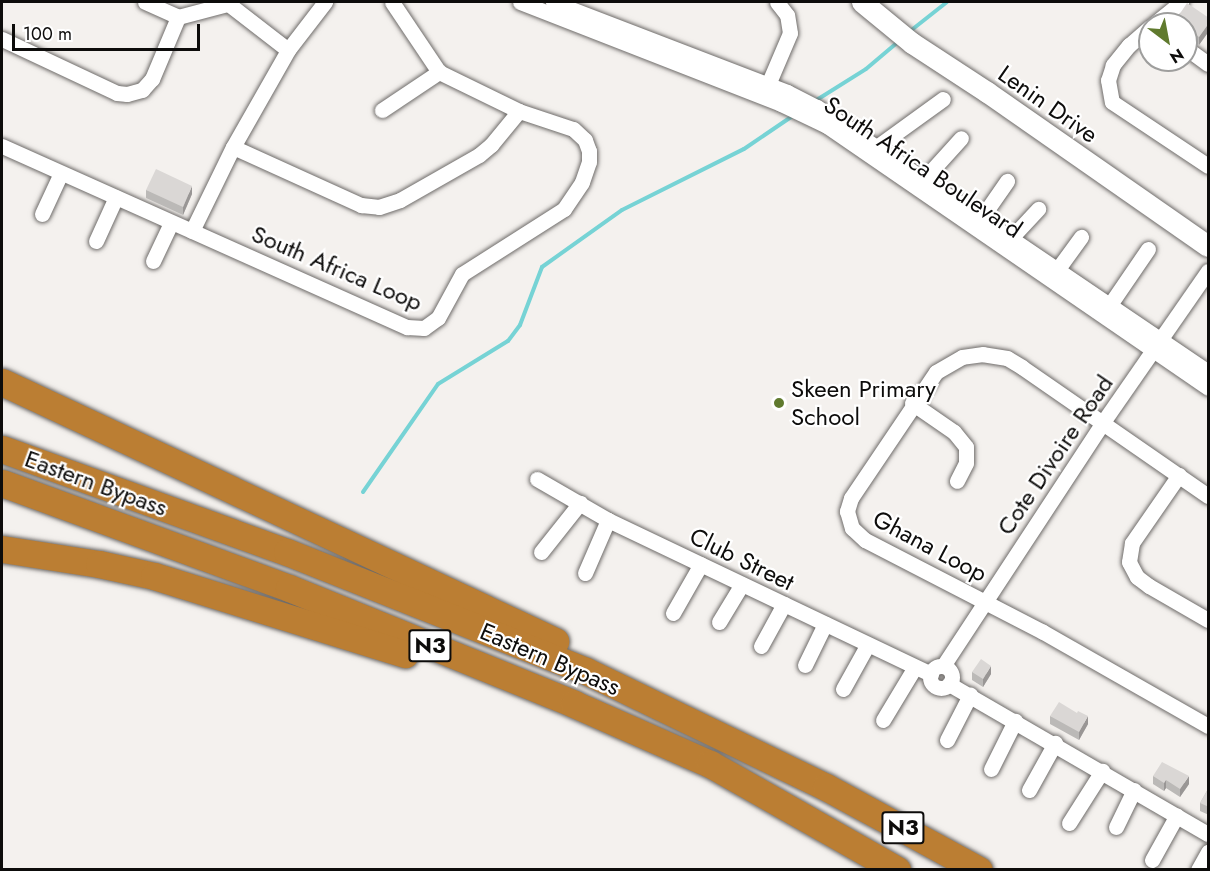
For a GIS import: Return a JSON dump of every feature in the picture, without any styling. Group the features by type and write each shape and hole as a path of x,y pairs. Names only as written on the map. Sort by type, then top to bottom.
{"highway":[{"path":"2,382 689,704 761,741 826,787"},
{"name":"Eastern Bypass","path":"2,449 287,552 586,671 826,787 979,870"},
{"name":"Eastern Bypass","path":"2,483 288,588 574,704 710,764 897,870"},
{"path":"2,549 99,564 154,576 416,657 524,699 845,841"}],"street":[{"path":"145,2 178,17 226,3 288,50"},
{"path":"192,231 233,147 288,50 325,2"},
{"path":"382,110 439,72 392,2"},
{"name":"South Africa Boulevard","path":"520,2 766,94 787,92 835,117 1109,306 1209,388"},
{"name":"South Africa Boulevard","path":"553,2 766,94 819,121 1157,344 1209,372"},
{"path":"766,94 790,33 787,15 777,2"},
{"name":"Lenin Drive","path":"861,2 896,32 1209,246"},
{"path":"1169,12 1181,2"},
{"path":"2,39 117,93 127,94 142,90 152,79 178,17"},
{"path":"1138,38 1124,50 1113,65 1108,80 1112,102 1209,166"},
{"name":"South Africa Loop","path":"3,152 61,173 407,327 424,328 438,318 462,274 564,209 582,183 589,162 589,151 580,134 519,111 439,72"},
{"path":"878,146 943,99"},
{"path":"233,147 361,205 379,207 400,200 479,155 491,145 519,111"},
{"path":"924,179 961,138"},
{"path":"42,214 61,173"},
{"path":"981,217 1007,181"},
{"path":"96,241 116,197"},
{"path":"1011,238 1038,209"},
{"path":"153,261 171,223"},
{"path":"1057,270 1081,237"},
{"path":"1109,306 1148,249"},
{"name":"Cote Divoire Road","path":"937,670 1103,422 1209,271"},
{"name":"Ghana Loop","path":"1209,496 1022,367 995,354 962,357 943,365 912,403 850,498 847,512 852,528 877,547 984,600 1209,726"},
{"path":"912,403 954,432 966,447 966,463 957,481"},
{"path":"1179,475 1132,543 1129,562 1137,577 1149,586 1209,620"},
{"name":"Club Street","path":"537,479 608,520 915,667 937,670"},
{"path":"541,552 580,503"},
{"path":"585,573 608,520"},
{"path":"673,613 701,564"},
{"path":"719,622 742,584"},
{"path":"760,646 784,604"},
{"path":"805,665 825,624"},
{"path":"843,689 868,644"},
{"path":"884,720 915,667"},
{"path":"937,670 952,675 950,684 1209,834"},
{"path":"947,740 970,695"},
{"path":"991,768 1015,721"},
{"path":"1029,790 1055,743"},
{"path":"1069,823 1102,771"},
{"path":"1116,826 1134,790"},
{"path":"1152,860 1177,815"},
{"path":"1198,870 1209,852"}],"building":[{"path":"1187,3 1209,18 1209,23 1199,37 1198,12 1181,12"},
{"path":"156,169 192,186 183,207 146,190"},
{"path":"981,659 991,666 983,679 972,672"},
{"path":"1059,702 1077,713 1078,711 1088,716 1079,732 1050,716"},
{"path":"1162,762 1189,776 1180,789 1166,780 1164,783 1153,776"},
{"path":"1209,789 1209,807 1200,803"}],"waterway":[{"path":"909,32 947,2"},
{"path":"815,101 866,69 899,41"},
{"path":"363,492 438,384 508,341 520,325 542,267 622,210 744,149 794,115"}],"place":[{"name":"Skeen Primary School","path":"779,403"}]}
